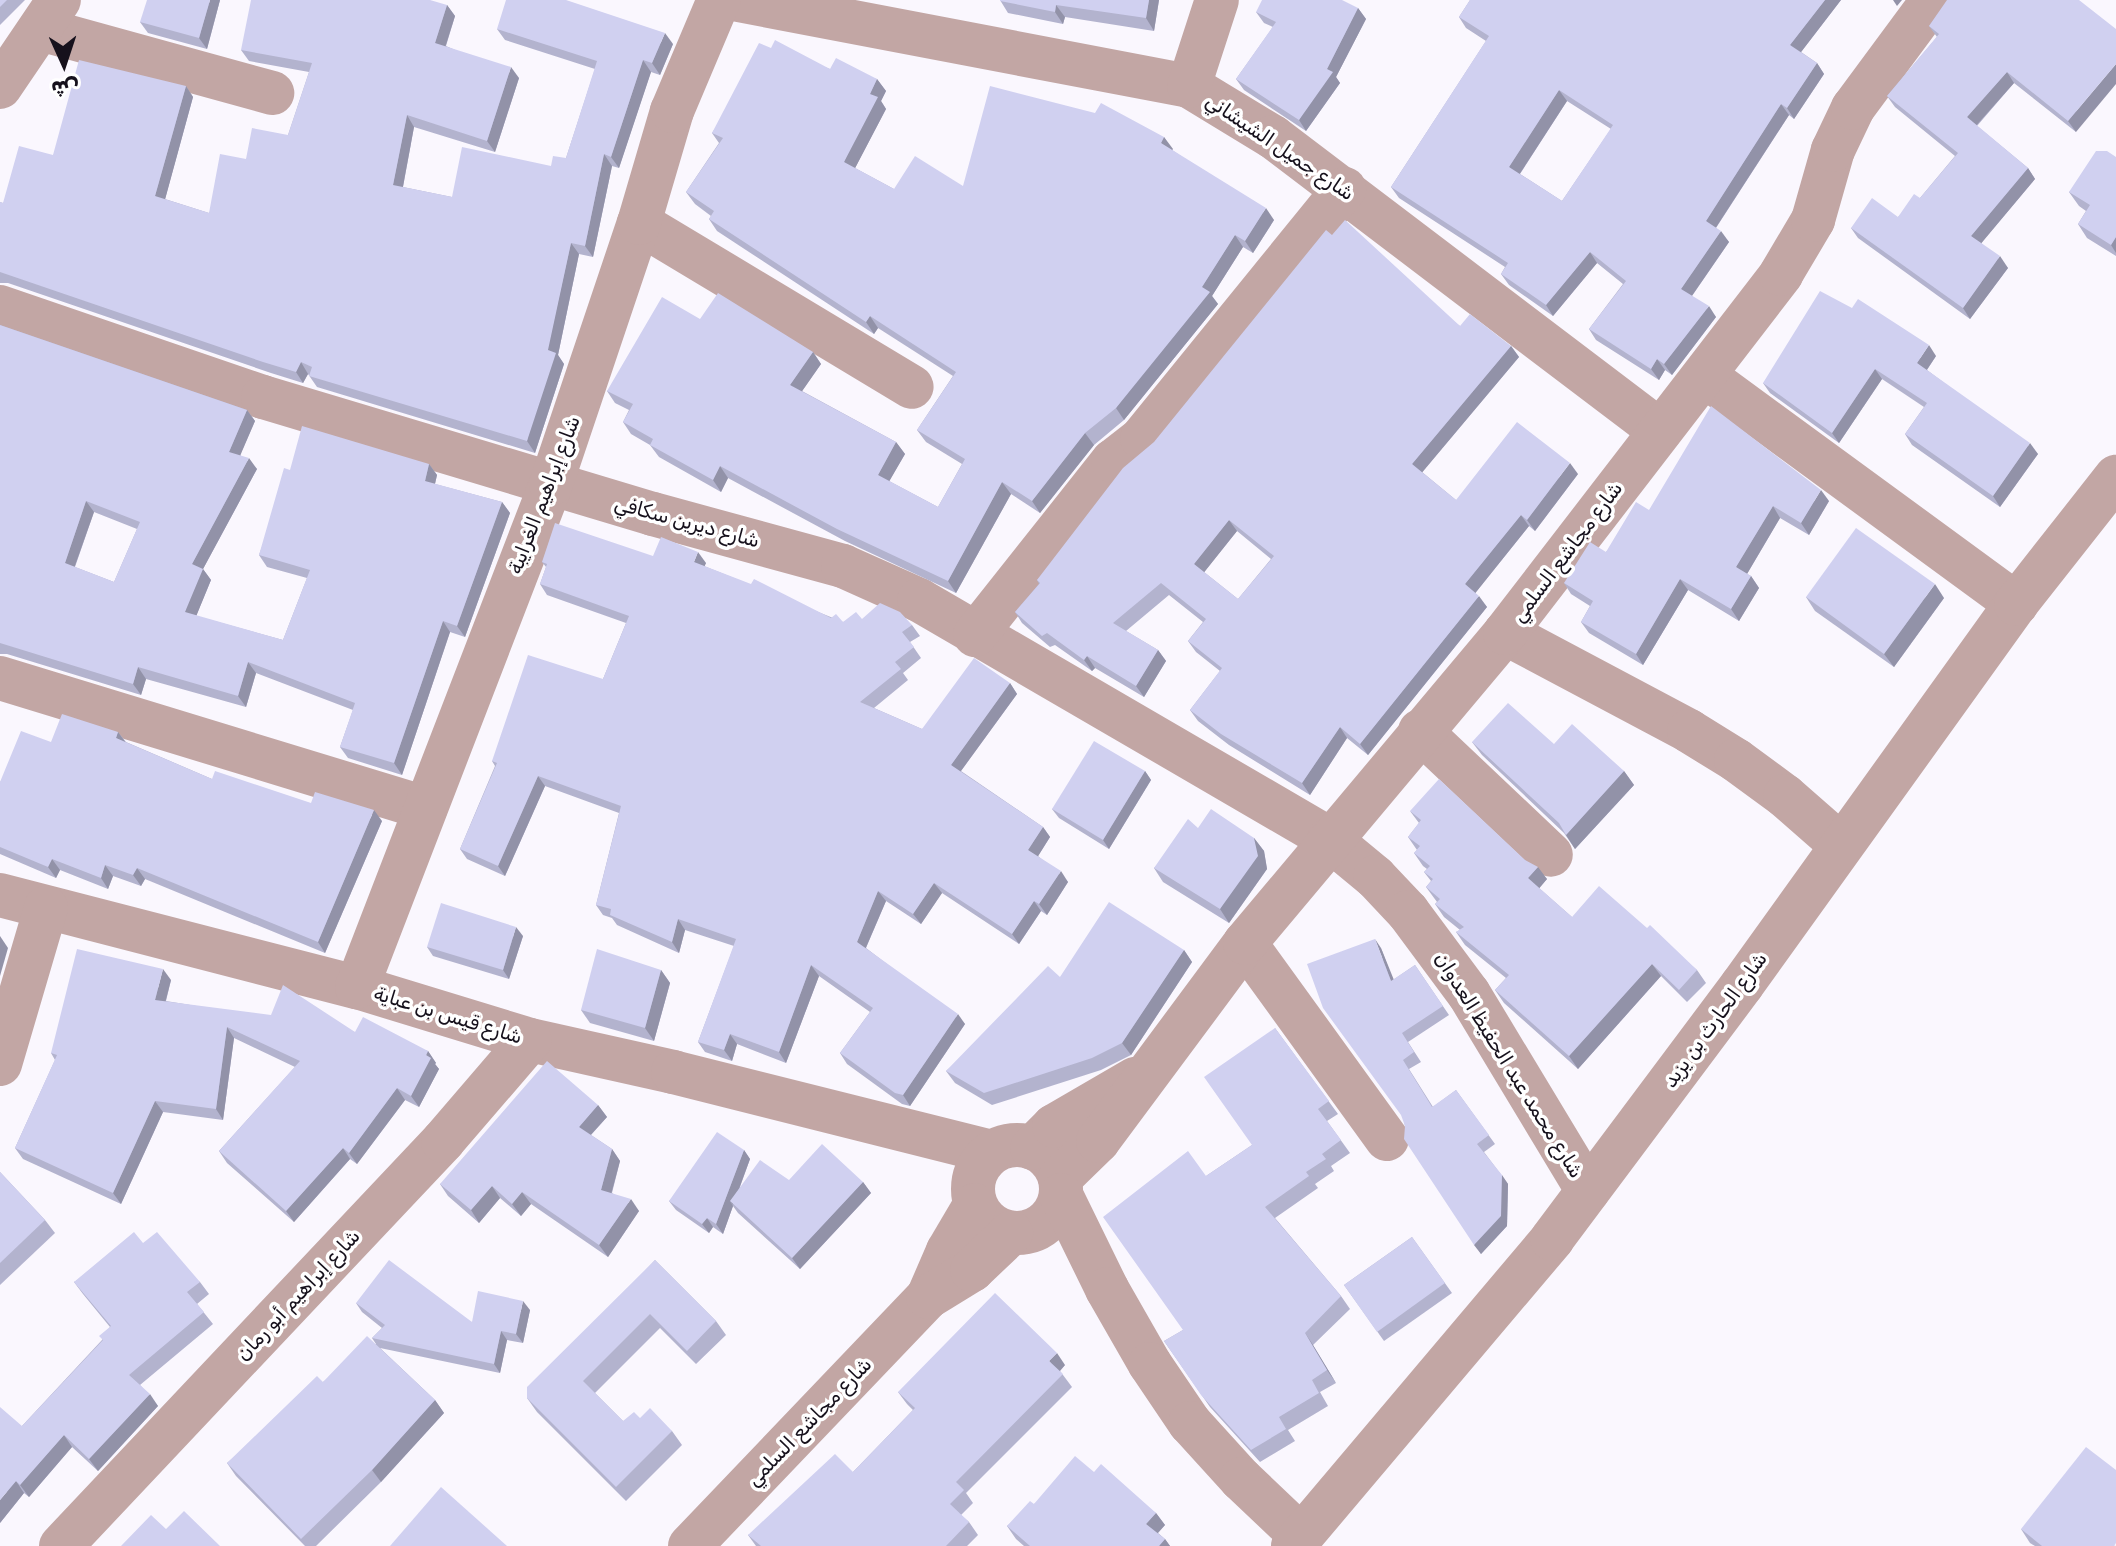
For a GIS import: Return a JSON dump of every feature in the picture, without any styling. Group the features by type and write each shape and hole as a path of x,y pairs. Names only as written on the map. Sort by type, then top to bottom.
{"street":[{"name":"شارع إبراهيم الغرايبة","path":"357,987 551,484 639,223 672,111 719,0"},
{"name":"شارع جميل الشيشاني","path":"738,0 1189,86 1273,137 1344,189 1660,431"},
{"path":"1189,86 1217,0"},
{"name":"شارع مجاشع السلمي","path":"928,1297 948,1251 1015,1178 1098,1141 1245,943 1329,839 1505,633 1705,376 1781,274 1813,220 1833,150 1853,108 1933,0"},
{"path":"1,84 49,14 272,93"},
{"path":"975,635 1113,461 1142,438 1344,189"},
{"path":"639,223 912,387"},
{"name":"شارع ديرين سكافي","path":"0,307 263,397 551,484 843,566 897,588 1329,839"},
{"path":"1705,376 2016,604"},
{"name":"شارع الحارث بن يزيد","path":"1297,1541 1588,1191 2016,604 2116,477"},
{"path":"1505,633 1713,746 1785,796 1841,845"},
{"path":"0,678 426,808"},
{"path":"1420,731 1551,855"},
{"name":"شارع محمد عبد الحفيظ العدوان","path":"1329,839 1375,877 1433,944 1469,994 1588,1191"},
{"name":"شارع قيس بن عباية","path":"0,895 357,987 530,1040 898,1127 1015,1178"},
{"path":"0,1064 46,908"},
{"path":"1245,943 1387,1139"},
{"name":"شارع إبراهيم أبو رمان","path":"61,1546 443,1141 530,1040"},
{"path":"1107,1289 1017,1233 989,1224 1015,1178 1107,1289 1150,1364 1190,1423 1297,1541"},
{"name":"شارع مجاشع السلمي","path":"690,1546 928,1297 972,1270 1017,1233 1048,1221 1015,1178"}],"building":[{"path":"147,0 210,0 199,38 140,22"},
{"path":"251,0 430,0 447,5 435,43 511,67 487,141 407,115 393,185 452,197 462,147 551,166 553,156 566,158 597,61 497,29 506,0 566,0 665,33 652,63 643,60 611,157 604,154 585,246 571,243 548,350 556,353 527,441 309,376 312,367 301,362 296,372 0,272 0,202 3,203 19,146 53,155 79,60 186,86 155,196 209,213 220,154 246,159 252,128 288,135 312,63 241,50"},
{"path":"1000,0 1149,0 1146,18 1056,5 1055,12"},
{"path":"1262,0 1342,0 1358,8 1327,69 1333,72 1299,120 1236,79 1276,22 1256,12"},
{"path":"1470,0 1825,0 1790,45 1817,63 1787,108 1781,104 1706,221 1721,231 1681,289 1709,306 1664,364 1657,359 1651,369 1589,329 1626,281 1590,252 1546,305 1501,274 1508,263 1391,187 1489,36 1459,17","holes":["1559,90 1613,125 1562,201 1509,167"]},
{"path":"1947,0 2079,0 2116,29 2116,64 2068,121 2007,72 1967,117 2028,168 1971,236 2000,256 1963,308 1851,228 1872,198 1898,217 1914,194 1920,198 1958,153 1887,96 1939,34 1929,26"},
{"path":"775,40 830,69 836,58 877,79 870,94 878,97 844,162 894,189 915,156 963,186 990,86 1095,113 1101,103 1164,137 1161,143 1266,208 1245,241 1235,235 1202,287 1210,292 1116,408 1085,433 1032,501 1002,482 948,581 837,529 720,466 713,480 650,445 653,439 623,422 633,404 607,391 662,297 700,319 718,293 813,352 790,385 896,442 878,475 938,507 965,459 917,430 956,372 870,316 866,322 709,219 714,211 686,192 723,138 712,133 759,43 771,48"},
{"path":"2096,151 2107,151 2116,157 2116,237 2111,245 2078,224 2090,205 2069,192"},
{"path":"1345,220 1460,326 1470,314 1511,346 1412,464 1456,500 1517,422 1570,463 1527,520 1521,515 1465,584 1479,596 1360,744 1340,727 1302,783 1221,734 1190,710 1222,668 1188,641 1206,619 1161,583 1113,623 1158,650 1136,686 1087,656 1084,660 1047,633 1042,636 1015,612 1040,583 1037,580 1123,468 1154,442 1326,230 1332,235","holes":["1229,520 1274,556 1238,599 1194,564"]},
{"path":"1820,291 1852,308 1858,299 1929,345 1917,363 2030,443 1993,496 1905,434 1927,403 1875,369 1832,433 1763,383"},
{"path":"0,325 247,410 229,452 249,458 192,564 203,569 185,612 283,640 310,570 259,555 284,468 290,470 302,426 429,464 425,481 502,502 457,626 443,621 394,763 340,747 355,703 248,662 238,696 138,667 133,684 0,643","holes":["86,501 140,522 114,582 65,563"]},
{"path":"1711,406 1821,490 1801,523 1773,506 1736,567 1751,576 1731,609 1680,579 1636,654 1581,622 1593,601 1564,583 1590,542 1606,552 1636,502 1649,510"},
{"path":"555,523 653,556 661,537 698,552 694,562 751,584 754,579 831,618 836,614 843,622 856,612 862,619 880,603 900,612 912,625 902,632 914,647 895,662 901,669 860,702 922,729 974,658 1010,683 951,765 1043,827 1028,850 1061,871 1039,904 1034,901 1012,934 934,883 913,914 878,891 857,942 958,1014 903,1095 895,1093 840,1053 873,1008 811,965 779,1052 730,1034 724,1050 698,1042 736,939 678,919 672,942 610,915 611,909 596,905 621,806 538,776 498,866 460,849 497,763 492,761 528,655 603,679 629,616 540,584 547,564 542,562"},
{"path":"1856,528 1935,584 1884,654 1806,597"},
{"path":"1508,703 1554,744 1572,724 1624,771 1566,835 1559,823 1472,742"},
{"path":"62,714 118,732 116,738 212,779 215,771 311,803 315,792 374,810 318,942 137,868 133,875 105,865 101,878 52,859 48,867 0,847 0,782 21,731 51,742"},
{"path":"1094,741 1145,771 1103,840 1052,809"},
{"path":"1439,779 1525,860 1538,867 1528,878 1572,917 1599,886 1647,928 1650,925 1697,970 1679,990 1652,964 1569,1056 1495,990 1509,975 1456,932 1464,927 1435,904 1440,899 1426,887 1433,879 1424,872 1430,866 1414,853 1420,846 1408,837 1421,820 1410,811"},
{"path":"1211,809 1254,838 1258,856 1220,909 1154,868 1188,819 1198,828"},
{"path":"1109,902 1184,950 1122,1043 1092,1058 984,1093 946,1071 1048,966 1060,977"},
{"path":"441,903 516,927 503,970 427,947"},
{"path":"1375,939 1391,981 1415,965 1443,1006 1402,1033 1414,1052 1403,1060 1432,1107 1456,1090 1489,1135 1477,1144 1502,1175 1501,1216 1474,1245 1404,1139 1405,1126 1401,1115 1323,1008 1307,964"},
{"path":"77,949 163,969 155,1000 271,1015 283,985 355,1032 363,1017 428,1051 426,1055 431,1058 411,1096 397,1088 349,1153 343,1148 286,1211 219,1151 300,1061 227,1027 216,1109 155,1101 113,1193 15,1148 57,1055 51,1053"},
{"path":"597,949 661,970 645,1028 581,1010"},
{"path":"1275,1028 1329,1101 1318,1109 1341,1140 1322,1154 1326,1159 1306,1172 1309,1176 1265,1207 1341,1296 1305,1333 1327,1370 1312,1380 1319,1393 1279,1417 1286,1429 1251,1450 1201,1395 1164,1341 1183,1330 1103,1217 1188,1151 1206,1176 1252,1145 1204,1077"},
{"path":"547,1061 598,1105 579,1127 612,1149 601,1190 631,1199 599,1245 522,1192 512,1204 492,1186 471,1210 440,1184"},
{"path":"717,1132 744,1150 716,1224 707,1218 702,1224 669,1201"},
{"path":"822,1144 863,1182 792,1258 730,1201 760,1160 789,1180"},
{"path":"0,1172 45,1220 0,1263"},
{"path":"134,1232 143,1243 157,1232 200,1282 187,1292 204,1312 129,1375 150,1394 89,1459 64,1435 20,1485 16,1481 0,1500 0,1407 22,1426 103,1340 99,1336 111,1326 74,1282"},
{"path":"1412,1237 1445,1283 1377,1332 1344,1285"},
{"path":"389,1260 472,1322 478,1291 523,1301 516,1334 501,1331 494,1364 372,1338 385,1325 356,1303"},
{"path":"655,1260 716,1321 687,1351 650,1314 583,1381 623,1421 634,1412 640,1418 650,1408 672,1431 616,1487 527,1398 527,1387"},
{"path":"995,1293 1057,1353 1049,1361 1063,1374 956,1482 964,1490 950,1504 969,1522 946,1546 761,1546 748,1535 835,1454 853,1472 915,1408 898,1392"},
{"path":"367,1336 435,1400 372,1470 301,1539 227,1463 317,1376 323,1382"},
{"path":"2086,1447 2116,1470 2116,1543 2114,1546 2042,1546 2021,1529"},
{"path":"1075,1456 1094,1472 1101,1464 1156,1513 1146,1524 1165,1539 1159,1546 1030,1546 1007,1526 1030,1501 1034,1504"},
{"path":"441,1487 507,1546 390,1546"},
{"path":"184,1511 220,1546 121,1546 151,1515 166,1529"}]}
